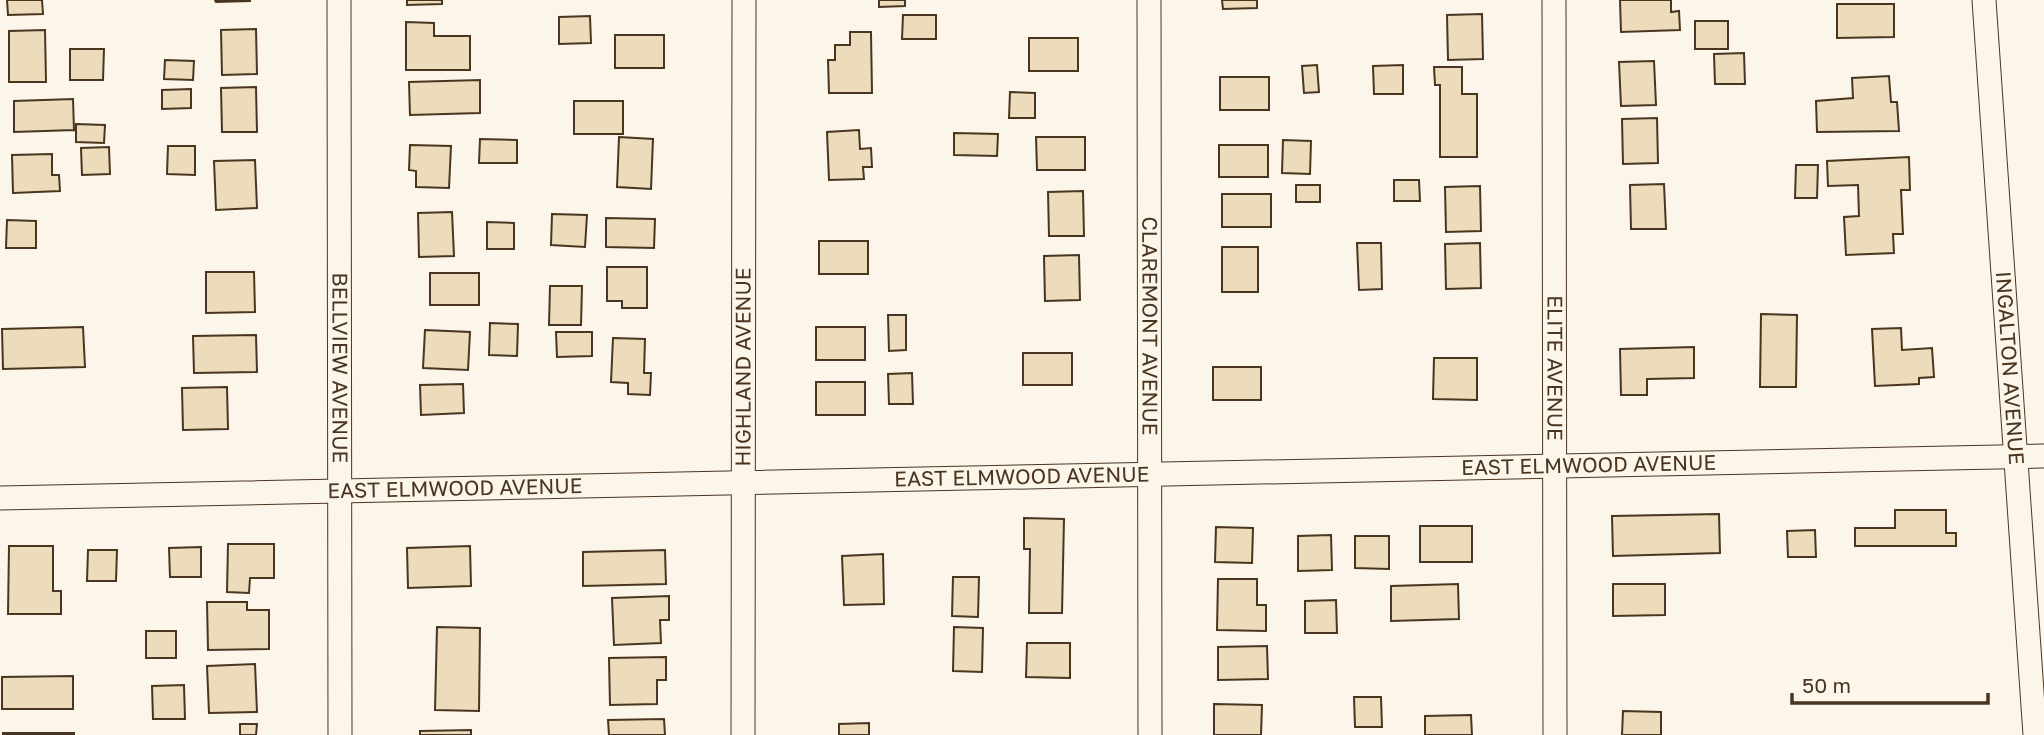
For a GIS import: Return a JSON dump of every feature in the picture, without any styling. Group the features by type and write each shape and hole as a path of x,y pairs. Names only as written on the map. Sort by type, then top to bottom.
{"street":[{"name":"BELLVIEW AVENUE","path":"339,0 340,735"},
{"name":"HIGHLAND AVENUE","path":"743,735 744,0"},
{"name":"CLAREMONT AVENUE","path":"1149,0 1150,735"},
{"name":"ELITE AVENUE","path":"1554,0 1555,735"},
{"name":"INGALTON AVENUE","path":"1984,0 2035,735"},
{"name":"EAST ELMWOOD AVENUE","path":"0,498 2044,456"}],"building":[{"path":"7,0 42,0 43,14 8,15"},
{"path":"215,0 250,0 250,1 216,2"},
{"path":"407,0 442,0 442,4 407,5"},
{"path":"879,0 905,0 905,6 879,7"},
{"path":"1222,0 1257,0 1257,8 1223,9"},
{"path":"1620,0 1671,0 1671,12 1679,11 1680,30 1621,32"},
{"path":"1837,4 1894,4 1894,37 1837,38"},
{"path":"1482,14 1483,59 1448,60 1447,15"},
{"path":"903,15 936,15 936,39 902,39"},
{"path":"590,16 591,43 559,44 559,17"},
{"path":"1695,21 1728,21 1728,49 1695,49"},
{"path":"406,22 434,23 434,36 470,36 470,70 406,70"},
{"path":"256,29 257,74 222,75 221,30"},
{"path":"45,30 46,82 9,82 9,31"},
{"path":"850,32 871,32 872,93 829,93 828,60 835,60 835,45 850,45"},
{"path":"615,35 664,35 664,68 615,68"},
{"path":"1029,38 1078,38 1078,71 1029,71"},
{"path":"70,49 104,49 103,80 70,80"},
{"path":"1744,53 1745,84 1715,84 1714,54"},
{"path":"165,60 194,61 193,80 164,79"},
{"path":"1654,61 1656,105 1621,106 1619,62"},
{"path":"1317,65 1319,92 1304,93 1302,66"},
{"path":"1403,65 1403,94 1374,94 1373,66"},
{"path":"1434,67 1462,67 1462,94 1477,94 1477,157 1440,157 1440,85 1435,85"},
{"path":"1889,76 1891,102 1897,102 1899,131 1817,132 1816,101 1853,98 1852,78"},
{"path":"1220,77 1269,77 1269,110 1220,110"},
{"path":"480,80 480,113 410,115 409,82"},
{"path":"256,87 257,132 222,132 221,88"},
{"path":"191,89 191,108 162,109 162,90"},
{"path":"1010,92 1035,93 1035,118 1009,118"},
{"path":"73,99 74,130 14,132 14,101"},
{"path":"574,101 623,101 623,134 574,134"},
{"path":"1657,118 1658,163 1623,164 1622,119"},
{"path":"76,124 105,125 104,143 76,142"},
{"path":"859,130 860,149 871,148 872,167 863,167 864,179 829,180 827,132"},
{"path":"954,133 998,134 997,156 954,155"},
{"path":"619,137 653,139 651,189 617,187"},
{"path":"1036,137 1085,137 1085,170 1037,170"},
{"path":"480,139 517,140 517,163 479,163"},
{"path":"1283,140 1311,141 1310,174 1282,173"},
{"path":"410,145 451,146 449,188 416,187 416,171 409,170"},
{"path":"1219,145 1268,145 1268,177 1219,177"},
{"path":"168,146 195,146 195,175 167,174"},
{"path":"109,147 110,174 82,175 81,148"},
{"path":"52,154 52,175 59,175 60,191 13,193 12,155"},
{"path":"1909,157 1910,190 1901,190 1903,234 1893,234 1894,253 1846,255 1844,217 1859,216 1858,185 1828,186 1827,161"},
{"path":"255,160 257,208 216,210 214,161"},
{"path":"1796,165 1818,165 1817,198 1795,198"},
{"path":"1394,180 1419,180 1420,201 1394,201"},
{"path":"1664,184 1666,229 1631,229 1630,185"},
{"path":"1296,185 1320,185 1320,202 1296,202"},
{"path":"1480,186 1481,231 1446,232 1445,187"},
{"path":"1083,191 1084,236 1049,236 1048,192"},
{"path":"1222,194 1271,194 1271,227 1222,227"},
{"path":"452,212 454,256 419,257 418,213"},
{"path":"552,214 587,215 585,247 551,245"},
{"path":"606,218 655,219 654,248 606,247"},
{"path":"7,220 36,221 36,248 6,248"},
{"path":"487,222 514,223 514,249 487,249"},
{"path":"819,241 868,241 868,274 819,274"},
{"path":"1357,243 1381,243 1382,289 1359,290"},
{"path":"1480,243 1481,288 1446,289 1445,244"},
{"path":"1222,247 1258,247 1258,292 1222,292"},
{"path":"1079,255 1080,300 1045,301 1044,256"},
{"path":"607,267 647,267 647,308 622,308 622,301 607,301"},
{"path":"206,272 254,272 255,312 206,313"},
{"path":"430,273 479,273 479,305 430,305"},
{"path":"550,286 582,286 581,325 549,325"},
{"path":"1761,314 1797,315 1796,387 1760,387"},
{"path":"888,315 906,315 906,350 889,351"},
{"path":"490,323 518,324 517,356 489,355"},
{"path":"83,327 85,367 3,369 2,329"},
{"path":"816,327 865,327 865,360 816,360"},
{"path":"1901,328 1902,350 1932,348 1934,377 1919,378 1919,384 1875,386 1872,329"},
{"path":"425,330 470,332 468,370 423,368"},
{"path":"556,332 592,332 592,356 557,357"},
{"path":"256,335 257,372 194,373 193,336"},
{"path":"613,338 645,339 644,373 651,373 650,395 628,394 628,383 611,382"},
{"path":"1694,347 1694,378 1647,379 1647,395 1621,395 1620,349"},
{"path":"1023,353 1072,353 1072,385 1023,385"},
{"path":"1434,358 1477,358 1477,400 1433,399"},
{"path":"1213,367 1261,367 1261,400 1213,400"},
{"path":"912,373 913,404 889,404 888,374"},
{"path":"816,382 865,382 865,415 816,415"},
{"path":"463,384 464,413 421,415 420,385"},
{"path":"227,387 228,429 183,430 182,388"},
{"path":"1895,510 1946,510 1946,533 1956,533 1956,546 1855,546 1855,528 1895,528"},
{"path":"1719,514 1720,553 1613,556 1612,516"},
{"path":"1024,518 1064,519 1062,613 1029,613 1030,549 1024,549"},
{"path":"1420,526 1472,526 1472,562 1420,562"},
{"path":"1216,527 1253,528 1252,563 1215,562"},
{"path":"1815,530 1816,557 1788,557 1787,531"},
{"path":"1331,535 1332,570 1298,571 1298,536"},
{"path":"1355,536 1389,536 1389,569 1355,568"},
{"path":"228,544 274,544 274,578 250,578 249,593 227,592"},
{"path":"9,546 53,546 53,591 61,591 61,614 8,614"},
{"path":"470,546 471,586 408,588 407,548"},
{"path":"201,547 201,577 170,577 169,548"},
{"path":"88,550 117,550 116,581 87,581"},
{"path":"665,550 666,584 583,586 583,552"},
{"path":"883,554 884,604 844,605 842,556"},
{"path":"953,577 979,577 978,617 952,616"},
{"path":"1218,579 1257,579 1257,605 1266,605 1266,631 1217,630"},
{"path":"1458,584 1459,619 1391,621 1391,586"},
{"path":"1613,584 1665,584 1665,615 1613,616"},
{"path":"669,596 669,620 660,620 661,643 614,645 612,598"},
{"path":"1336,600 1337,633 1305,633 1305,601"},
{"path":"207,602 247,602 247,610 269,610 269,649 208,650"},
{"path":"437,627 480,628 479,711 435,710"},
{"path":"954,627 983,628 982,672 953,671"},
{"path":"146,631 176,631 176,658 146,658"},
{"path":"1027,643 1070,643 1070,678 1026,677"},
{"path":"1267,646 1268,679 1218,680 1218,647"},
{"path":"666,657 666,680 657,680 657,704 610,705 609,658"},
{"path":"255,664 257,712 209,713 207,666"},
{"path":"73,676 73,709 2,709 2,677"},
{"path":"184,685 185,719 153,719 152,686"},
{"path":"1354,697 1381,697 1382,727 1355,727"},
{"path":"1214,704 1262,705 1261,735 1214,735"},
{"path":"1623,711 1661,712 1661,735 1622,735"},
{"path":"1471,715 1472,735 1425,735 1425,716"},
{"path":"664,719 665,735 609,735 608,720"},
{"path":"869,723 869,735 839,735 839,724"},
{"path":"240,724 257,724 256,735 240,735"},
{"path":"471,730 471,735 420,735 420,731"},
{"path":"74,733 74,735 3,735"}]}
